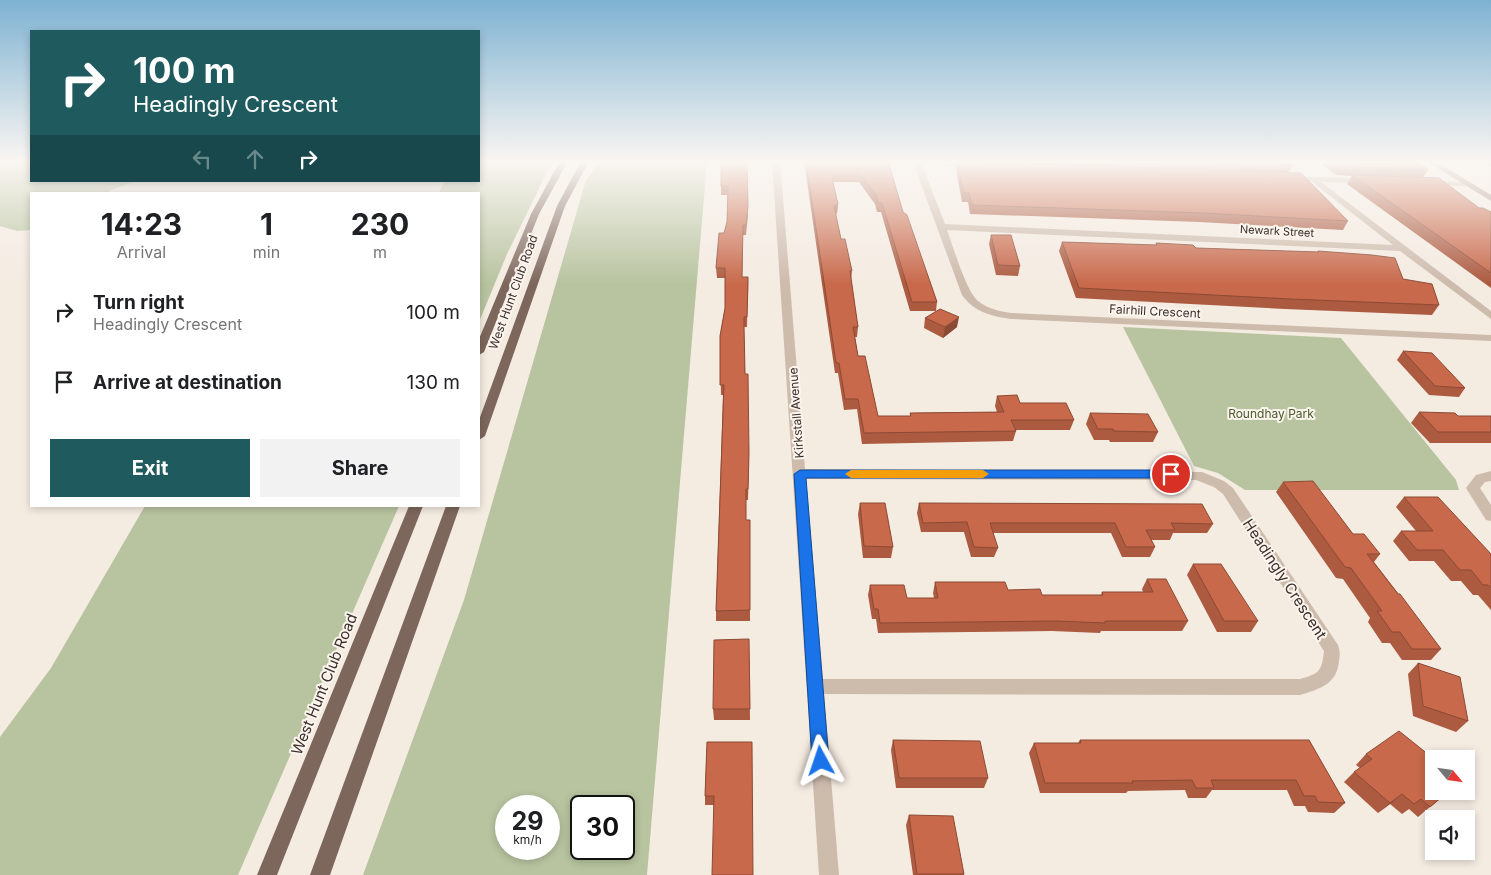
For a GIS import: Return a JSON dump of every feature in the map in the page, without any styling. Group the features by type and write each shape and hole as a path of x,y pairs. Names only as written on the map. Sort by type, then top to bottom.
{"main road":[{"name":"West Hunt Club Road","path":"480,350 542,202"},
{"name":"West Hunt Club Road","path":"480,433 564,202"},
{"name":"West Hunt Club Road","path":"267,875 416,507"},
{"path":"320,875 454,507"}],"street":[{"name":"Kirkstall Avenue","path":"779,202 829,875"},
{"name":"Fairhill Crescent","path":"932,202 966,295 975,306 989,312 1011,316 1301,331 1491,338"},
{"path":"1343,202 1491,316"},
{"name":"Newark Street","path":"942,227 1402,248"},
{"name":"Headingly Crescent","path":"800,474 1197,475 1219,484 1228,491 1332,650 1331,670 1322,681 1300,687 815,686"},
{"path":"1491,476 1481,478 1473,488 1491,516"}],"green space":[{"path":"0,202 30,202 30,230 17,231 0,226"},
{"path":"480,202 532,202 507,254 480,320"},
{"path":"580,202 704,202 647,875 363,875 464,600"},
{"name":"Roundhay Park","path":"1123,327 1341,338 1456,480 1459,490 1245,490 1218,473 1194,466"},
{"path":"144,507 399,507 238,875 0,875 0,737 51,668"}],"building":[{"path":"728,202 748,202 746,225 743,225 742,277 748,277 747,317 744,317 744,325 745,374 748,374 749,453 746,520 750,520 750,610 716,611 724,385 720,385 720,336 725,308 725,268 716,268 719,233 724,233 727,222"},
{"path":"812,202 837,202 838,204 834,206 841,239 845,239 852,271 850,271 858,327 853,327 858,356 865,356 878,416 911,416 910,413 1004,412 997,396 1017,395 1020,403 1066,403 1074,420 1011,420 1016,431 864,433 858,399 845,399 839,363 836,363"},
{"path":"900,202 903,212 907,215 937,302 912,302 882,203 878,203"},
{"path":"971,202 1329,202 1348,221 1202,213 972,205"},
{"path":"1390,202 1471,202 1479,208 1491,212 1491,273"},
{"path":"991,235 1011,235 1020,266 998,265"},
{"path":"1062,242 1157,245 1156,243 1193,245 1196,248 1318,251 1395,258 1403,279 1432,284 1439,305 1079,288"},
{"path":"940,309 959,317 945,327 925,318"},
{"path":"1403,351 1432,353 1465,388 1435,386"},
{"path":"1419,412 1455,413 1458,416 1491,416 1491,432 1438,432"},
{"path":"1090,413 1148,414 1158,432 1098,429"},
{"path":"1313,481 1353,534 1364,534 1380,554 1367,554 1441,649 1412,649 1400,632 1392,632 1377,611 1382,611 1351,568 1345,567 1283,482"},
{"path":"1404,497 1438,497 1491,554 1491,588 1488,585 1483,585 1471,570 1460,570 1443,550 1417,550 1401,531 1433,531"},
{"path":"860,503 885,503 893,547 864,546"},
{"path":"919,503 1202,504 1213,524 1171,523 1175,530 1146,530 1155,547 1126,547 1115,523 990,523 998,548 974,547 967,522 923,523"},
{"path":"1193,564 1221,564 1258,621 1224,621"},
{"path":"1147,579 1166,579 1188,621 880,623 878,609 874,609 870,585 904,585 907,598 938,598 935,582 1005,582 1008,590 1040,589 1042,595 1103,595 1102,592 1153,592"},
{"path":"749,639 750,709 713,709 714,640"},
{"path":"1418,663 1460,677 1468,721 1423,706"},
{"path":"1399,731 1425,752 1425,800 1438,800 1430,807 1421,799 1414,804 1402,794 1390,803 1354,772 1372,759 1366,754"},
{"path":"893,740 980,741 988,778 899,778"},
{"path":"1080,740 1309,740 1345,803 1318,802 1315,796 1304,796 1296,780 1211,780 1214,788 1196,788 1192,780 1132,781 1133,783 1045,783 1034,743 1081,743"},
{"path":"707,742 752,742 753,875 712,875 714,796 705,796"},
{"path":"909,815 953,816 964,874 917,874"}],"slow traffic":[{"path":"851,474 983,474"}],"route":[{"path":"821,761 800,474 1171,474"}]}
